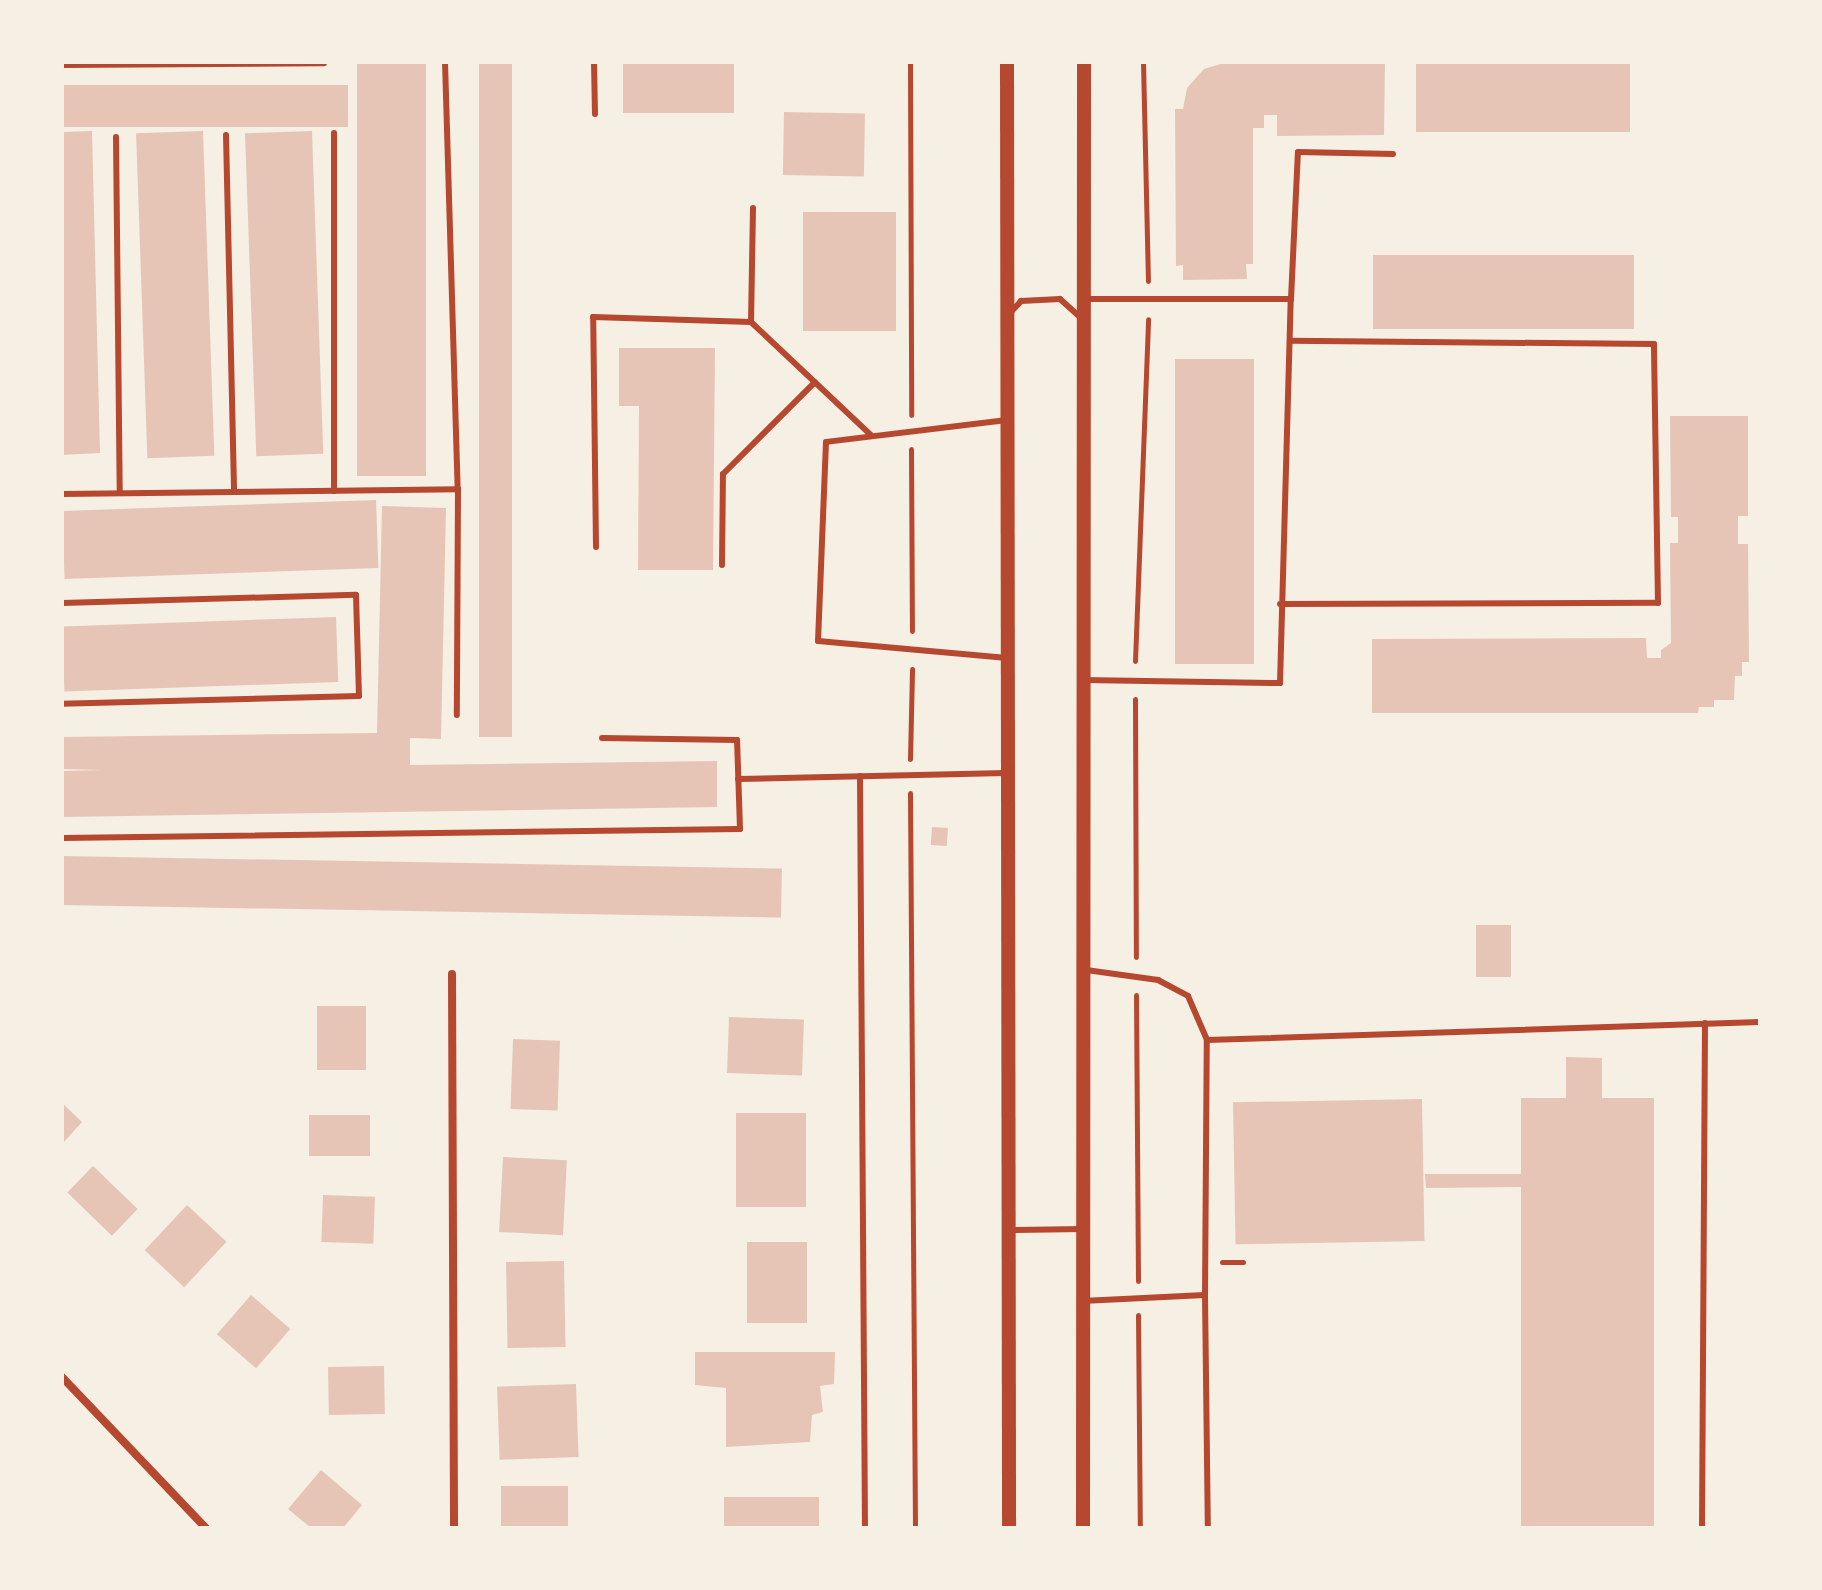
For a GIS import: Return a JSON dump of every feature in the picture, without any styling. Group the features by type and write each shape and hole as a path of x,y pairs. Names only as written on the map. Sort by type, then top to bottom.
{"street":[{"path":"1007,62 1009,1528"},
{"path":"1083,1528 1084,62"},
{"path":"452,974 454,1528"},
{"path":"62,1377 206,1528"}],"lane":[{"path":"445,62 458,489 457,715"},
{"path":"594,62 595,114"},
{"path":"62,65 324,63"},
{"path":"334,133 334,491"},
{"path":"226,135 234,492"},
{"path":"116,137 120,493"},
{"path":"1082,680 1134,678 1280,683 1280,604 1298,152 1393,154"},
{"path":"751,322 753,208"},
{"path":"1005,319 1021,301 1060,299 1084,321"},
{"path":"1084,299 1291,299"},
{"path":"596,547 593,317 751,322 872,436"},
{"path":"1280,604 1658,603 1654,344 1290,341"},
{"path":"722,565 723,474 815,382"},
{"path":"1007,420 826,442 818,641 1007,658"},
{"path":"62,494 458,489"},
{"path":"62,603 356,595 359,696 62,704"},
{"path":"62,838 740,829 737,740 602,738"},
{"path":"738,779 1007,773"},
{"path":"860,776 865,1528"},
{"path":"1082,970 1158,980 1188,996 1207,1040 1205,1295 1208,1528"},
{"path":"1207,1040 1760,1022"},
{"path":"1702,1528 1705,1023"},
{"path":"1008,1230 1083,1229"},
{"path":"1082,1301 1205,1295"}],"path":[{"path":"1140,1528 1134,678 1148,298 1143,62"},
{"path":"1223,1262 1243,1262"}],"building":[{"path":"357,62 426,62 426,476 357,476"},
{"path":"479,62 512,62 512,737 479,737"},
{"path":"623,62 734,62 734,113 623,113"},
{"path":"1227,62 1385,62 1384,135 1277,136 1277,115 1264,115 1264,128 1253,128 1253,264 1246,264 1247,279 1183,280 1183,265 1176,266 1175,109 1183,109 1187,88 1204,69"},
{"path":"1416,62 1630,62 1630,132 1416,132"},
{"path":"62,85 348,85 348,127 62,127"},
{"path":"784,112 865,113 864,176 783,175"},
{"path":"92,131 100,453 62,455 62,132"},
{"path":"203,131 214,456 147,458 136,133"},
{"path":"312,131 323,454 256,456 245,133"},
{"path":"803,212 896,212 896,331 803,331"},
{"path":"1373,255 1634,255 1634,329 1373,329"},
{"path":"619,348 715,348 713,570 638,570 639,406 619,406"},
{"path":"1175,359 1254,359 1254,664 1175,664"},
{"path":"1670,416 1748,416 1748,516 1738,516 1738,544 1748,544 1749,662 1742,662 1742,676 1735,676 1734,700 1714,700 1714,707 1699,707 1698,713 1372,713 1372,639 1646,638 1647,658 1661,658 1661,650 1671,643 1670,543 1678,543 1678,517 1671,517"},
{"path":"376,500 378,568 65,579 62,511"},
{"path":"382,506 446,508 441,739 410,738 410,765 717,761 717,807 62,817 62,771 102,770 62,769 62,737 377,733"},
{"path":"336,617 338,682 64,692 62,627"},
{"path":"932,827 948,828 947,846 931,845"},
{"path":"62,856 782,869 781,918 62,905"},
{"path":"1476,925 1511,925 1511,977 1476,977"},
{"path":"317,1006 366,1006 366,1070 317,1070"},
{"path":"729,1017 804,1020 802,1076 727,1073"},
{"path":"513,1039 560,1041 558,1111 511,1109"},
{"path":"1566,1057 1602,1058 1602,1098 1654,1098 1654,1528 1521,1528 1521,1187 1426,1188 1425,1174 1521,1174 1521,1098 1566,1098"},
{"path":"1422,1099 1424,1241 1236,1244 1233,1102"},
{"path":"62,1103 82,1122 62,1144"},
{"path":"736,1113 806,1113 806,1207 736,1207"},
{"path":"309,1115 370,1115 370,1156 309,1156"},
{"path":"503,1157 567,1160 563,1235 499,1232"},
{"path":"93,1166 138,1209 112,1236 67,1193"},
{"path":"323,1195 375,1197 373,1244 321,1242"},
{"path":"187,1205 226,1242 184,1287 145,1250"},
{"path":"747,1242 807,1242 807,1323 747,1323"},
{"path":"564,1261 566,1347 508,1348 506,1262"},
{"path":"251,1295 290,1329 256,1368 217,1334"},
{"path":"695,1352 835,1352 834,1384 820,1386 823,1412 812,1415 810,1442 726,1447 726,1388 695,1385"},
{"path":"384,1366 385,1414 329,1415 328,1367"},
{"path":"576,1384 579,1457 500,1460 497,1387"},
{"path":"321,1470 362,1505 343,1528 311,1528 288,1509"},
{"path":"501,1486 568,1486 568,1528 501,1528"},
{"path":"724,1497 819,1497 819,1528 724,1528"}]}
